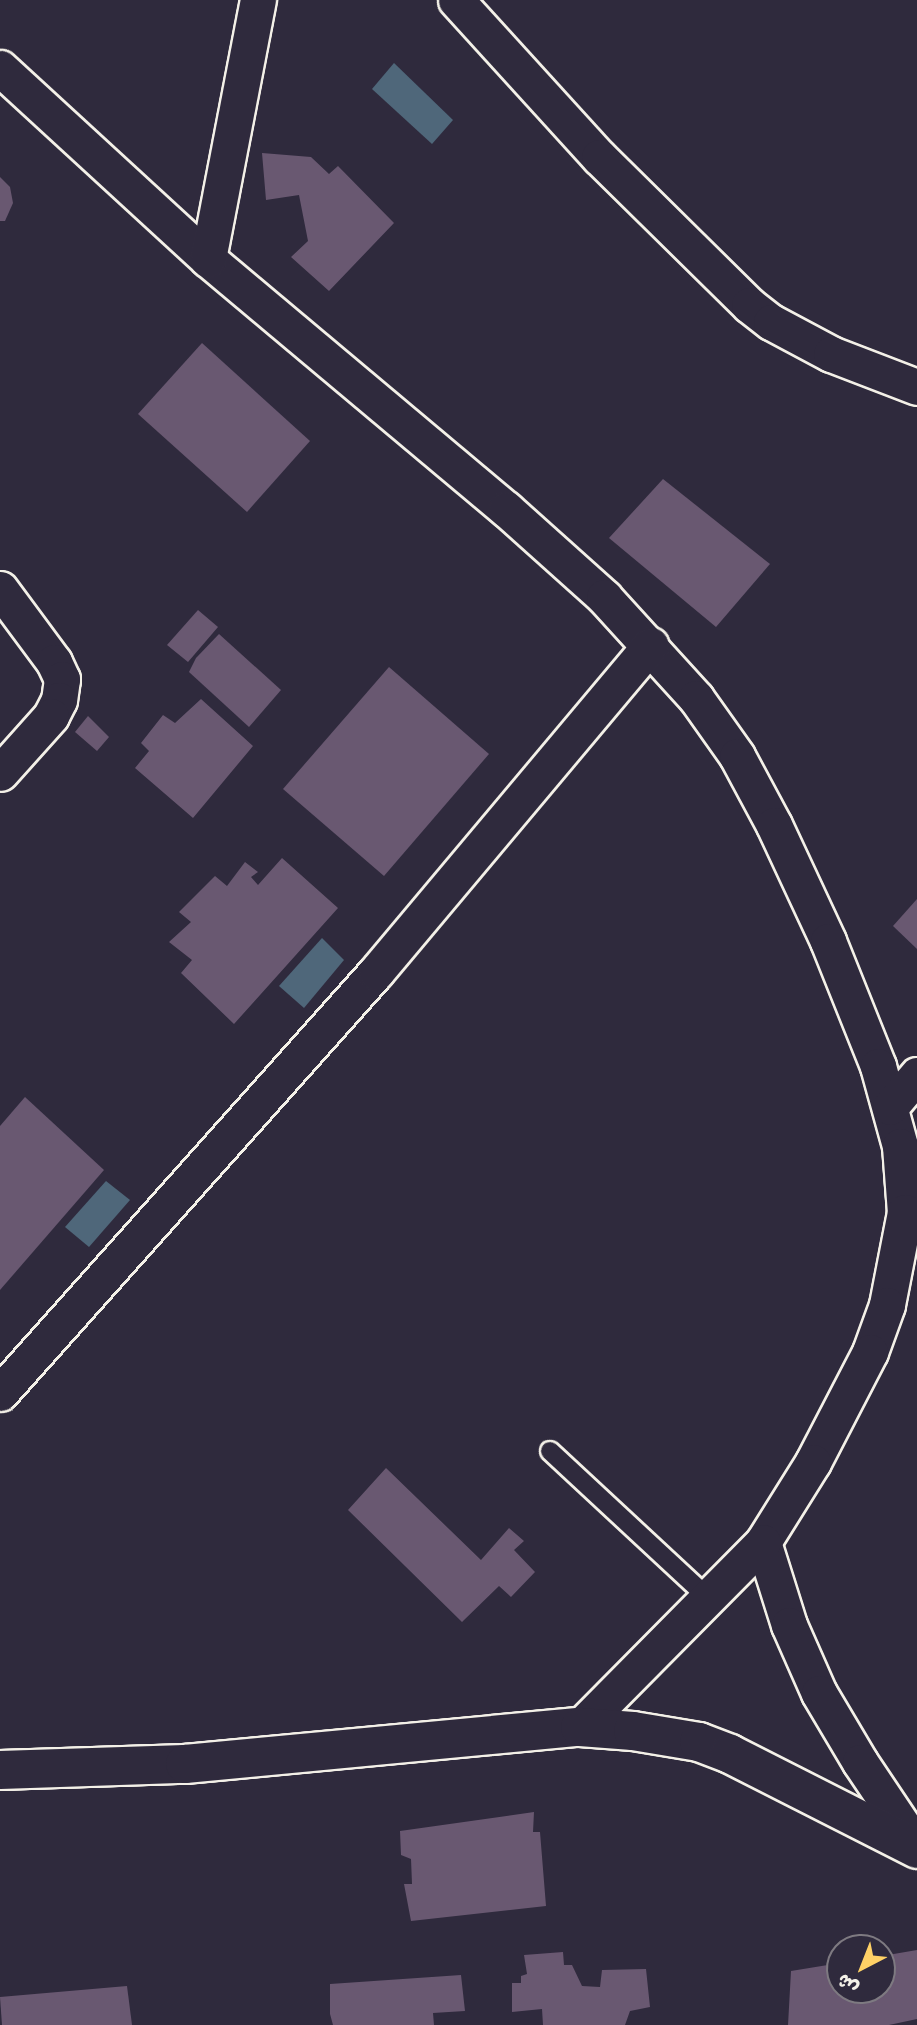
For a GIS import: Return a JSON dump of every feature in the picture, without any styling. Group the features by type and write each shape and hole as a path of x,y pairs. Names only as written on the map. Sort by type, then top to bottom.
{"street":[{"path":"208,259 258,0"},
{"path":"456,0 473,13 599,158 695,256 760,314 831,354 917,387"},
{"path":"0,68 208,259 506,509 604,597 650,645 720,731 761,800 841,972 890,1107 900,1146 905,1212 887,1305 870,1352 844,1406 763,1542 580,1727"},
{"path":"0,589 54,662 62,679 59,699 51,716 0,773"},
{"path":"0,1393 376,972 650,645"},
{"path":"890,1107 917,1075"},
{"path":"763,1542 789,1625 819,1693 860,1762 917,1848"},
{"path":"0,1770 185,1764 580,1727 633,1731 699,1742 767,1771 917,1848"}],"lane":[{"path":"550,1451 708,1598"}],"water":[{"path":"394,63 453,120 432,144 372,89"},
{"path":"322,938 344,960 304,1008 279,986"},
{"path":"106,1181 130,1200 89,1247 65,1227"}],"building":[{"path":"262,153 311,157 329,174 338,166 394,223 329,291 291,257 308,241 299,195 266,200"},
{"path":"0,177 10,187 13,203 5,221 0,221"},
{"path":"202,343 310,441 247,512 138,414"},
{"path":"663,479 770,564 716,627 609,538"},
{"path":"198,610 218,627 188,662 167,645"},
{"path":"219,634 281,690 249,727 189,672 196,658"},
{"path":"389,667 489,754 384,876 283,789"},
{"path":"201,699 253,746 193,818 135,768 149,751 141,743 163,715 175,723"},
{"path":"88,716 109,737 97,751 75,732"},
{"path":"282,858 338,908 234,1024 181,973 192,960 169,942 191,922 179,912 215,876 227,886 245,862 258,872 251,877 258,885"},
{"path":"917,899 917,949 893,926"},
{"path":"25,1097 104,1170 0,1290 0,1126"},
{"path":"386,1468 481,1560 509,1528 524,1541 514,1550 535,1572 511,1597 499,1586 462,1622 348,1510"},
{"path":"534,1812 533,1832 540,1832 546,1906 411,1921 404,1884 412,1884 411,1859 401,1855 400,1831"},
{"path":"917,1950 917,2019 889,2025 788,2025 791,1971 826,1965 826,2004 896,2004 896,1954"},
{"path":"563,1952 564,1965 572,1965 582,1986 600,1987 602,1970 646,1969 650,2007 630,2011 625,2025 543,2025 542,2009 512,2012 512,1983 521,1983 521,1976 527,1974 524,1955"},
{"path":"461,1975 465,2011 433,2013 434,2025 333,2025 330,2014 330,1984"},
{"path":"127,1986 132,2025 2,2025 0,1997"}]}
